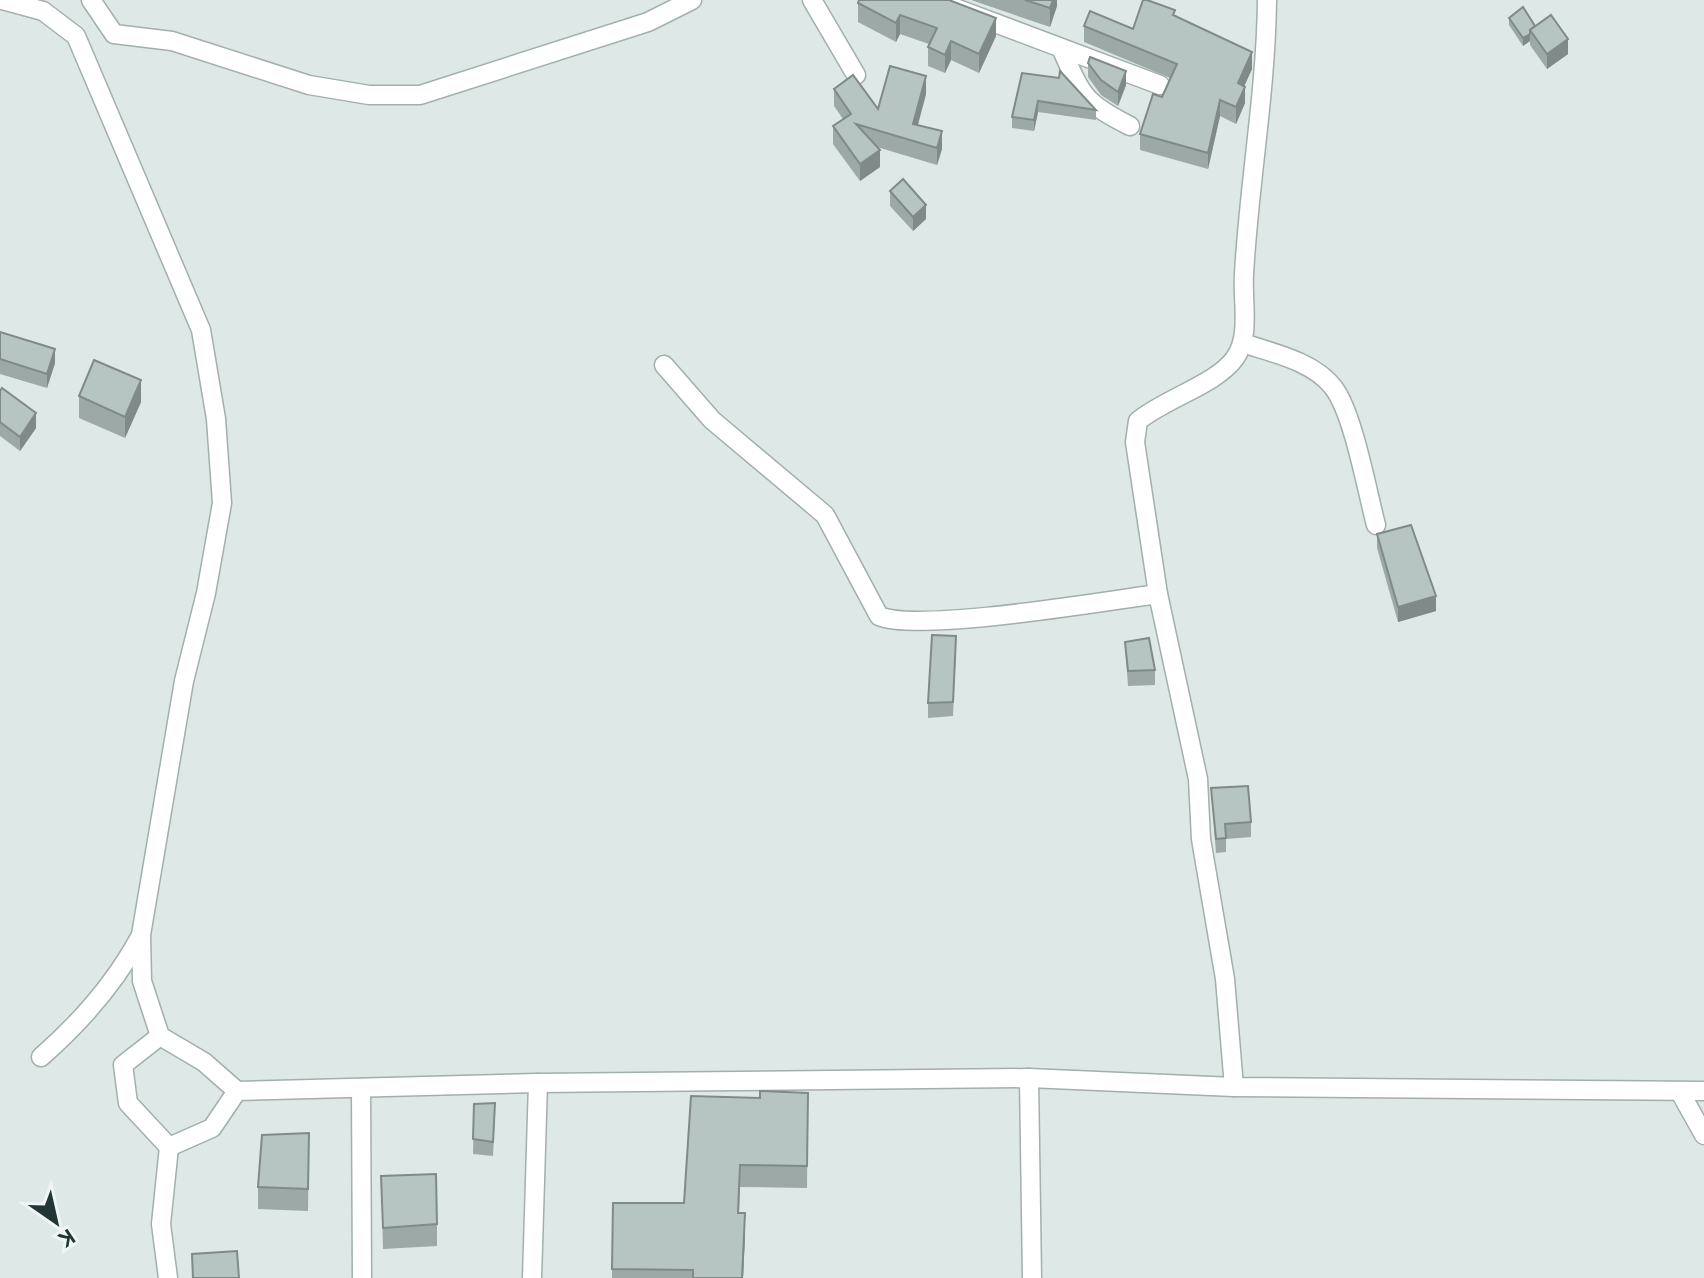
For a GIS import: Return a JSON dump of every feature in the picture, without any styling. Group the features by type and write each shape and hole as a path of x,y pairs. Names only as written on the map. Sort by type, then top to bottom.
{"street":[{"path":"2,0 43,11 76,36 201,330 216,419 222,503 206,593 184,681 141,935 142,981 160,1036 204,1062 237,1091 538,1083 1029,1078 1234,1087 1704,1091"},
{"path":"91,0 114,34 172,41 309,85 369,95 420,95 648,22 692,0"},
{"path":"812,0 856,75"},
{"path":"934,0 1160,85"},
{"path":"1234,1087 1225,979 1201,839 1198,779 1158,594 1135,442 1138,421 1155,406 1234,360 1243,343 1244,275 1267,41 1267,0"},
{"path":"1062,50 1081,93 1098,110 1130,126"},
{"path":"1243,343 1308,367 1333,387 1346,415 1376,525"},
{"path":"664,365 712,420 825,515 879,616 892,622 938,619 1158,594"},
{"path":"41,1057 68,1033 119,976 141,935"},
{"path":"160,1036 123,1065 128,1103 169,1147 161,1224 168,1278"},
{"path":"1029,1078 1032,1278"},
{"path":"532,1278 538,1083"},
{"path":"361,1088 362,1278"},
{"path":"169,1147 212,1128 237,1091"},
{"path":"1680,1092 1704,1135"}],"building":[{"path":"859,0 949,0 996,18 979,54 951,41 945,55 928,47 937,28 900,15 896,23 858,3"},
{"path":"1025,0 1053,0 1050,8"},
{"path":"1143,0 1175,10 1173,15 1252,52 1238,83 1245,87 1236,107 1220,100 1208,153 1140,134 1153,94 1162,97 1177,64 1084,26 1090,11 1133,29"},
{"path":"1523,7 1535,26 1523,38 1509,18"},
{"path":"1551,15 1568,39 1547,54 1530,30"},
{"path":"1090,57 1126,71 1118,92 1101,80 1088,63"},
{"path":"890,66 926,76 913,124 942,131 937,148 856,124 880,150 860,164 833,126 851,114 834,89 853,75 878,109"},
{"path":"1060,71 1096,110 1038,101 1034,120 1012,117 1022,73 1059,78"},
{"path":"903,179 926,205 913,217 890,191"},
{"path":"0,332 55,349 47,374 0,359"},
{"path":"94,360 141,380 125,417 79,396"},
{"path":"2,388 36,413 20,437 0,422"},
{"path":"1411,525 1436,596 1398,607 1377,534"},
{"path":"932,635 956,636 953,702 928,703"},
{"path":"1149,638 1155,670 1128,671 1125,642"},
{"path":"1248,786 1251,822 1225,824 1226,838 1216,839 1211,788"},
{"path":"760,1091 808,1093 807,1166 740,1165 738,1213 745,1213 742,1278 693,1278 693,1270 612,1269 613,1203 684,1203 691,1096 760,1098"},
{"path":"495,1103 493,1142 473,1139 474,1104"},
{"path":"309,1133 308,1189 258,1187 262,1135"},
{"path":"436,1174 437,1224 383,1228 381,1176"},
{"path":"237,1251 239,1278 193,1278 192,1254"}]}
